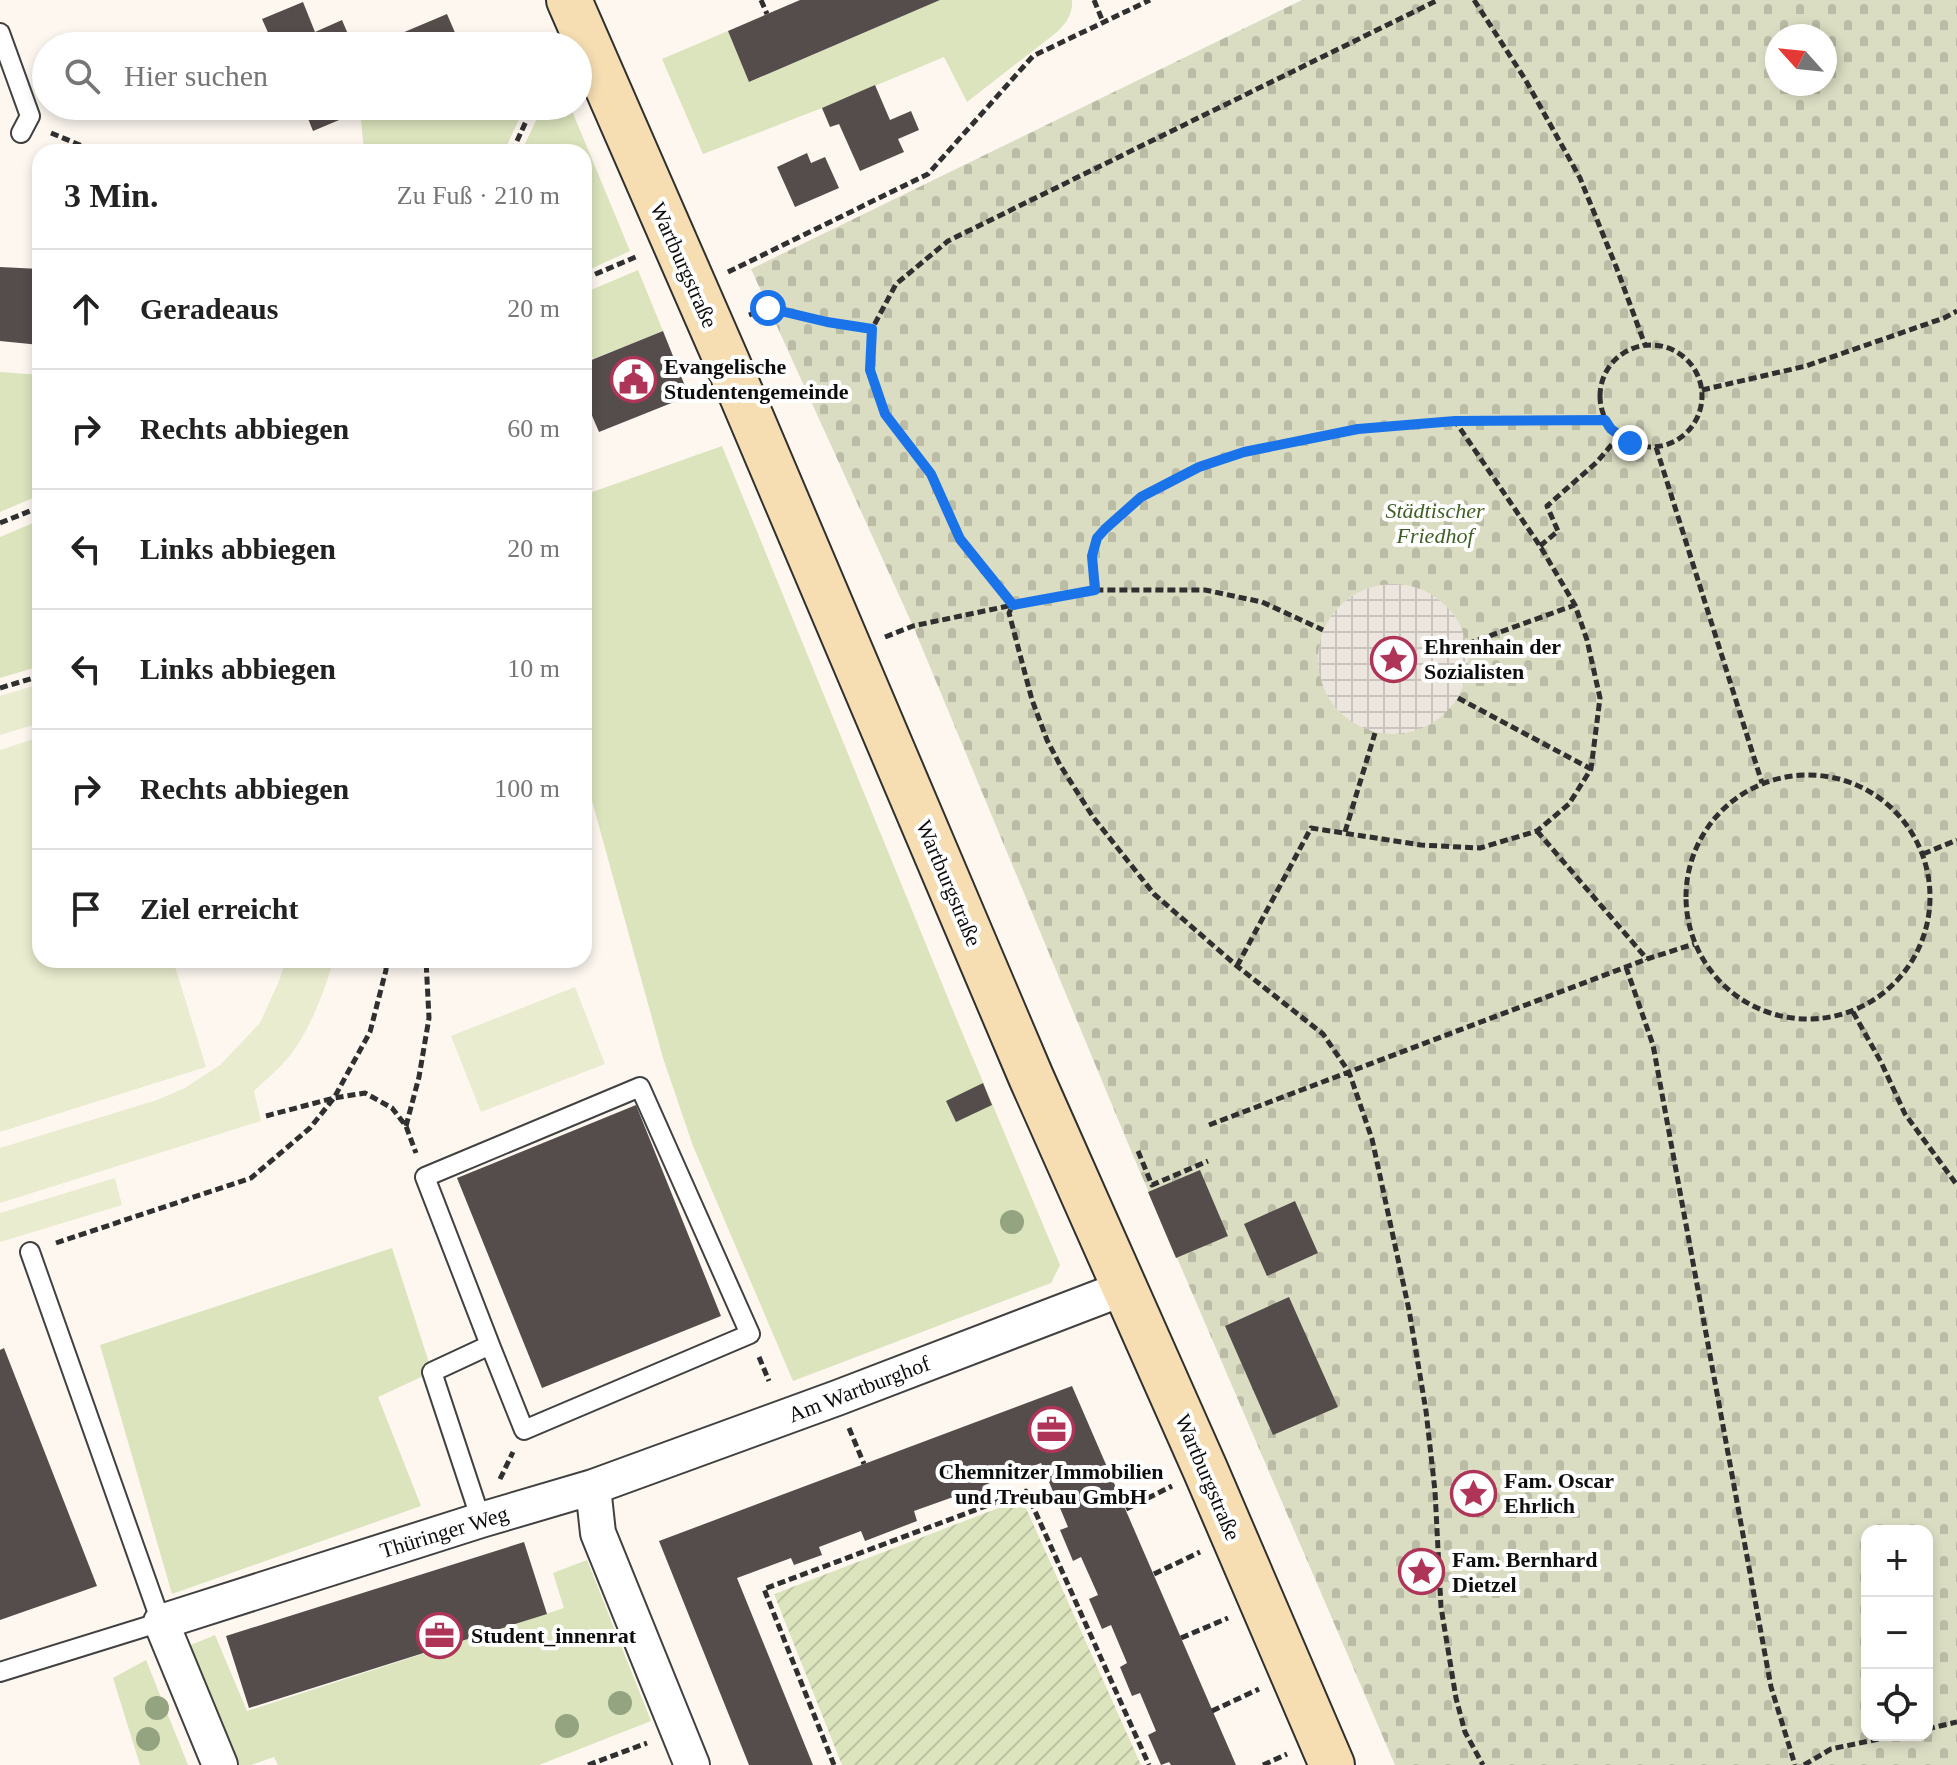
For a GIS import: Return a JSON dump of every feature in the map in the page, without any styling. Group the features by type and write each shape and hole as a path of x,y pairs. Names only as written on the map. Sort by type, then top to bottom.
{"main road":[{"name":"Wartburgstraße","path":"569,0 583,32"},
{"name":"Wartburgstraße","path":"592,53 851,650 1043,1105 1332,1765"}],"street":[{"name":"Am Wartburghof","path":"593,1487 1124,1288"},
{"name":"Thüringer Weg","path":"161,1622 593,1487"},
{"path":"593,1487 598,1533 692,1765"},
{"path":"161,1622 220,1765"}],"lane":[{"path":"0,33 30,116 24,127"},
{"path":"640,1087 750,1334 524,1430 490,1345 425,1177 640,1087"},
{"path":"0,1672 161,1622 30,1252"},
{"path":"481,1520 432,1372 490,1345"}],"path":[{"path":"761,0 767,14"},
{"path":"1094,0 1103,22"},
{"path":"695,289 928,174 1033,56 1150,0"},
{"path":"1013,605 960,539 931,474 885,414 870,370 872,329 896,284 948,241 1438,0"},
{"path":"1474,0 1525,79 1580,178 1645,345"},
{"path":"516,144 527,120"},
{"path":"24,127 74,144"},
{"path":"592,276 673,241"},
{"path":"768,308 872,329"},
{"path":"1702,390 1806,366 1957,311"},
{"path":"1645,345 1676,351 1689,361 1702,390 1696,422 1686,434 1672,443 1656,447 1643,447 1619,436 1605,420 1600,404 1600,388 1615,359 1645,345"},
{"path":"1095,590 1092,556 1097,538 1105,529 1141,497 1199,467 1244,452 1358,429 1455,421 1605,420"},
{"path":"1237,966 1311,828 1421,845 1480,848 1537,831 1569,804 1591,769 1600,698 1587,640 1575,605 1540,546 1455,421"},
{"path":"1540,546 1558,531 1547,506 1597,462 1619,436"},
{"path":"1656,447 1762,783"},
{"path":"0,523 32,510"},
{"path":"913,626 1095,590 1205,590 1262,602 1323,630"},
{"path":"1013,605 1009,613 1032,700 1047,740 1093,817 1154,894 1237,966 1323,1034 1349,1072 1372,1139 1409,1310 1426,1411 1435,1491 1441,1607 1456,1698 1465,1732 1483,1765"},
{"path":"1467,644 1575,605"},
{"path":"0,688 32,678"},
{"path":"1458,698 1591,769"},
{"path":"1345,832 1375,733"},
{"path":"1800,774 1839,777 1875,793 1904,819 1923,854 1931,891 1927,929 1911,964 1886,992 1852,1011 1815,1020 1778,1016 1743,1002 1714,977 1694,944 1685,906 1686,893 1689,868 1703,832 1728,803 1762,783 1800,774"},
{"path":"1537,831 1647,959"},
{"path":"1923,854 1957,840"},
{"path":"1209,1125 1694,944"},
{"path":"1626,967 1653,1045 1771,1687 1795,1765"},
{"path":"30,1252 251,1178 310,1128 334,1098 370,1032 386,968"},
{"path":"406,1126 419,1077 429,1018 426,968"},
{"path":"1852,1011 1881,1062 1905,1114 1957,1185"},
{"path":"266,1116 365,1093 392,1108 406,1126 425,1177"},
{"path":"1138,1151 1152,1185 1173,1179 1208,1161"},
{"path":"1126,1509 1205,1469"},
{"path":"834,1765 764,1589 1026,1491 1149,1765"},
{"path":"890,1531 894,1541"},
{"path":"1154,1574 1233,1536"},
{"path":"1181,1638 1262,1603"},
{"path":"1212,1711 1292,1673"},
{"path":"1933,1728 1957,1722"},
{"path":"588,1765 678,1731"},
{"path":"1804,1765 1831,1749 1869,1741"}],"green space":[{"path":"940,0 1072,0 1072,5 1068,18 1057,32 967,102 944,57 703,154 662,59 728,31 750,82"},
{"name":"Städtischer Friedhof","path":"1302,0 1957,0 1957,1765 1395,1765 1132,1153 913,626 751,269"},
{"path":"361,120 519,120 508,144 363,144"},
{"path":"536,120 576,120 586,144 525,144"},
{"path":"592,159 630,251 592,268"},
{"path":"638,270 663,331 593,359 592,290"},
{"path":"0,372 32,374 32,498 0,512"},
{"path":"722,446 1060,1265 1051,1283 793,1381 693,1146 663,1058 592,801 592,492"},
{"path":"32,523 32,668 0,678 0,537"},
{"path":"32,686 32,725 0,735 0,696"},
{"path":"32,740 32,968 175,968 206,1067 0,1132 0,750"},
{"path":"283,968 330,968 321,998 302,1038 283,1063 254,1091 261,1121 0,1203 0,1148 157,1100 185,1088 220,1065 260,1023"},
{"path":"575,987 605,1064 481,1112 451,1036"},
{"path":"115,1178 122,1205 0,1242 0,1213"},
{"path":"392,1248 432,1372 378,1397 421,1506 172,1594 100,1345"},
{"path":"1022,1499 1141,1765 842,1765 774,1594"},
{"path":"587,1560 651,1721 539,1765 278,1765 274,1757 251,1765 237,1765 186,1647 215,1635 247,1711 564,1608 553,1573"},
{"path":"146,1660 188,1765 140,1765 113,1678"}],"shaded area":[{"name":"Ehrenhain der Sozialisten","path":"1393,584 1422,590 1446,606 1462,630 1468,659 1462,688 1446,712 1422,728 1393,734 1364,728 1340,712 1324,688 1318,659 1324,630 1340,606 1364,590"}],"building":[{"path":"800,0 940,0 749,82 728,31"},
{"path":"303,2 315,32 268,32 262,19"},
{"path":"447,14 455,32 404,32"},
{"path":"342,20 347,32 315,32"},
{"path":"875,85 890,120 911,111 919,130 898,139 904,152 860,171 839,124 830,127 822,108"},
{"path":"309,120 339,120 313,131"},
{"path":"807,153 811,163 825,157 839,188 795,207 777,167"},
{"path":"0,267 32,269 32,344 0,341"},
{"name":"Evangelische Studentengemeinde","path":"663,331 689,396 599,432 592,416 592,360"},
{"path":"983,1083 992,1105 956,1122 946,1101"},
{"path":"636,1105 721,1316 542,1388 457,1178"},
{"path":"1200,1170 1228,1236 1176,1258 1148,1192"},
{"path":"1295,1201 1318,1253 1267,1276 1244,1224"},
{"path":"1289,1297 1338,1407 1273,1435 1225,1326"},
{"path":"4,1348 97,1586 0,1620 0,1350"},
{"path":"1072,1386 1236,1765 1171,1765 1169,1762 1161,1765 1148,1735 1156,1731 1140,1693 1132,1696 1120,1667 1127,1663 1111,1625 1102,1629 1089,1599 1098,1595 1081,1557 1073,1561 1060,1530 1068,1527 1041,1463 985,1485 988,1493 959,1503 956,1496 914,1511 917,1521 865,1541 861,1531 819,1547 822,1555 794,1565 791,1558 737,1578 813,1765 749,1765 659,1541"},
{"path":"524,1542 547,1614 249,1708 226,1636"}],"place":[{"name":"Evangelische Studentengemeinde","path":"633,379"},
{"name":"Ehrenhain der Sozialisten","path":"1393,659"},
{"name":"Chemnitzer Immobilien und Treubau GmbH","path":"1051,1430"},
{"name":"Fam. Oscar Ehrlich","path":"1473,1493"},
{"name":"Fam. Bernhard Dietzel","path":"1421,1572"},
{"name":"Student_innenrat","path":"440,1635"}],"route":[{"path":"768,308 872,329 870,370 885,414 931,474 960,539 1013,605 1095,590 1092,556 1097,538 1105,529 1141,497 1199,467 1244,452 1358,429 1455,421 1532,419 1605,420 1611,429 1630,443"}]}
